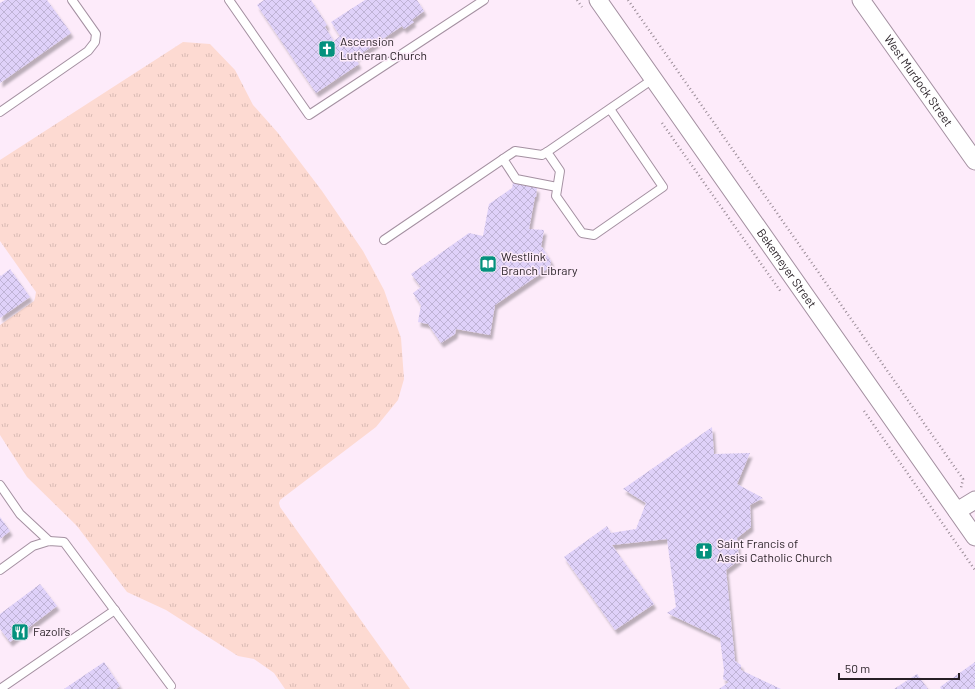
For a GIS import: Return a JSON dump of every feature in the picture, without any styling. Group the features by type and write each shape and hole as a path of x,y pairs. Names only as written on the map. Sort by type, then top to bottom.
{"street":[{"name":"Bekemeyer Street","path":"598,0 975,537"},
{"name":"West Murdock Street","path":"862,0 975,161"},
{"path":"957,511 974,501"}],"lane":[{"path":"0,112 88,51 95,42 96,34 72,0"},
{"path":"230,0 309,115 475,2 484,0"},
{"path":"384,240 515,151 542,155 653,79"},
{"path":"547,152 560,171 556,196 582,234 594,235 663,187 610,109"},
{"path":"503,159 516,179 557,187"},
{"path":"0,485 20,514 49,541"},
{"path":"0,570 33,546 49,541 64,542 171,688"},
{"path":"0,689 115,610"}],"path":[{"path":"628,0 963,479 961,488 974,501"}],"green space":[{"path":"183,42 210,44 235,70 253,105 278,133 322,191 363,251 384,290 401,338 404,379 398,400 376,427 280,500 279,503 280,507 410,689 285,689 274,673 254,659 238,656 166,610 127,592 77,526 27,477 0,435 0,325 34,301 36,292 0,241 0,160"}],"building":[{"path":"5,0 47,0 71,33 0,83 0,3"},
{"name":"Ascension Lutheran Church","path":"264,0 311,0 327,25 325,27 334,41 340,36 331,22 365,0 417,0 424,11 412,20 414,22 404,29 402,26 355,58 359,64 316,93 257,5"},
{"name":"Westlink Branch Library","path":"513,183 537,188 529,229 544,230 541,247 551,261 550,267 495,305 490,335 456,329 455,334 441,343 428,324 418,322 421,305 413,293 421,287 411,274 469,233 483,236 489,204 512,188"},
{"path":"10,269 30,297 0,318 0,275 1,276"},
{"name":"Saint Francis of Assisi Catholic Church","path":"712,427 714,454 750,453 737,484 763,498 750,505 751,527 737,538 739,560 726,570 735,661 741,665 741,670 781,689 719,689 729,682 723,679 724,670 720,638 667,613 676,607 667,539 612,545 654,604 615,630 564,557 607,526 611,533 636,529 646,503 623,489"},
{"path":"0,517 10,531 0,539"},
{"path":"40,584 57,606 10,642 0,629 0,614"},
{"path":"104,662 120,686 116,689 64,689"},
{"path":"975,662 975,689 941,689 940,687"},
{"path":"917,674 928,689 894,689"}],"place":[{"name":"Ascension Lutheran Church","path":"327,49"},
{"name":"Westlink Branch Library","path":"488,264"},
{"name":"Saint Francis of Assisi Catholic Church","path":"704,551"},
{"name":"Fazoli's","path":"20,632"}]}
